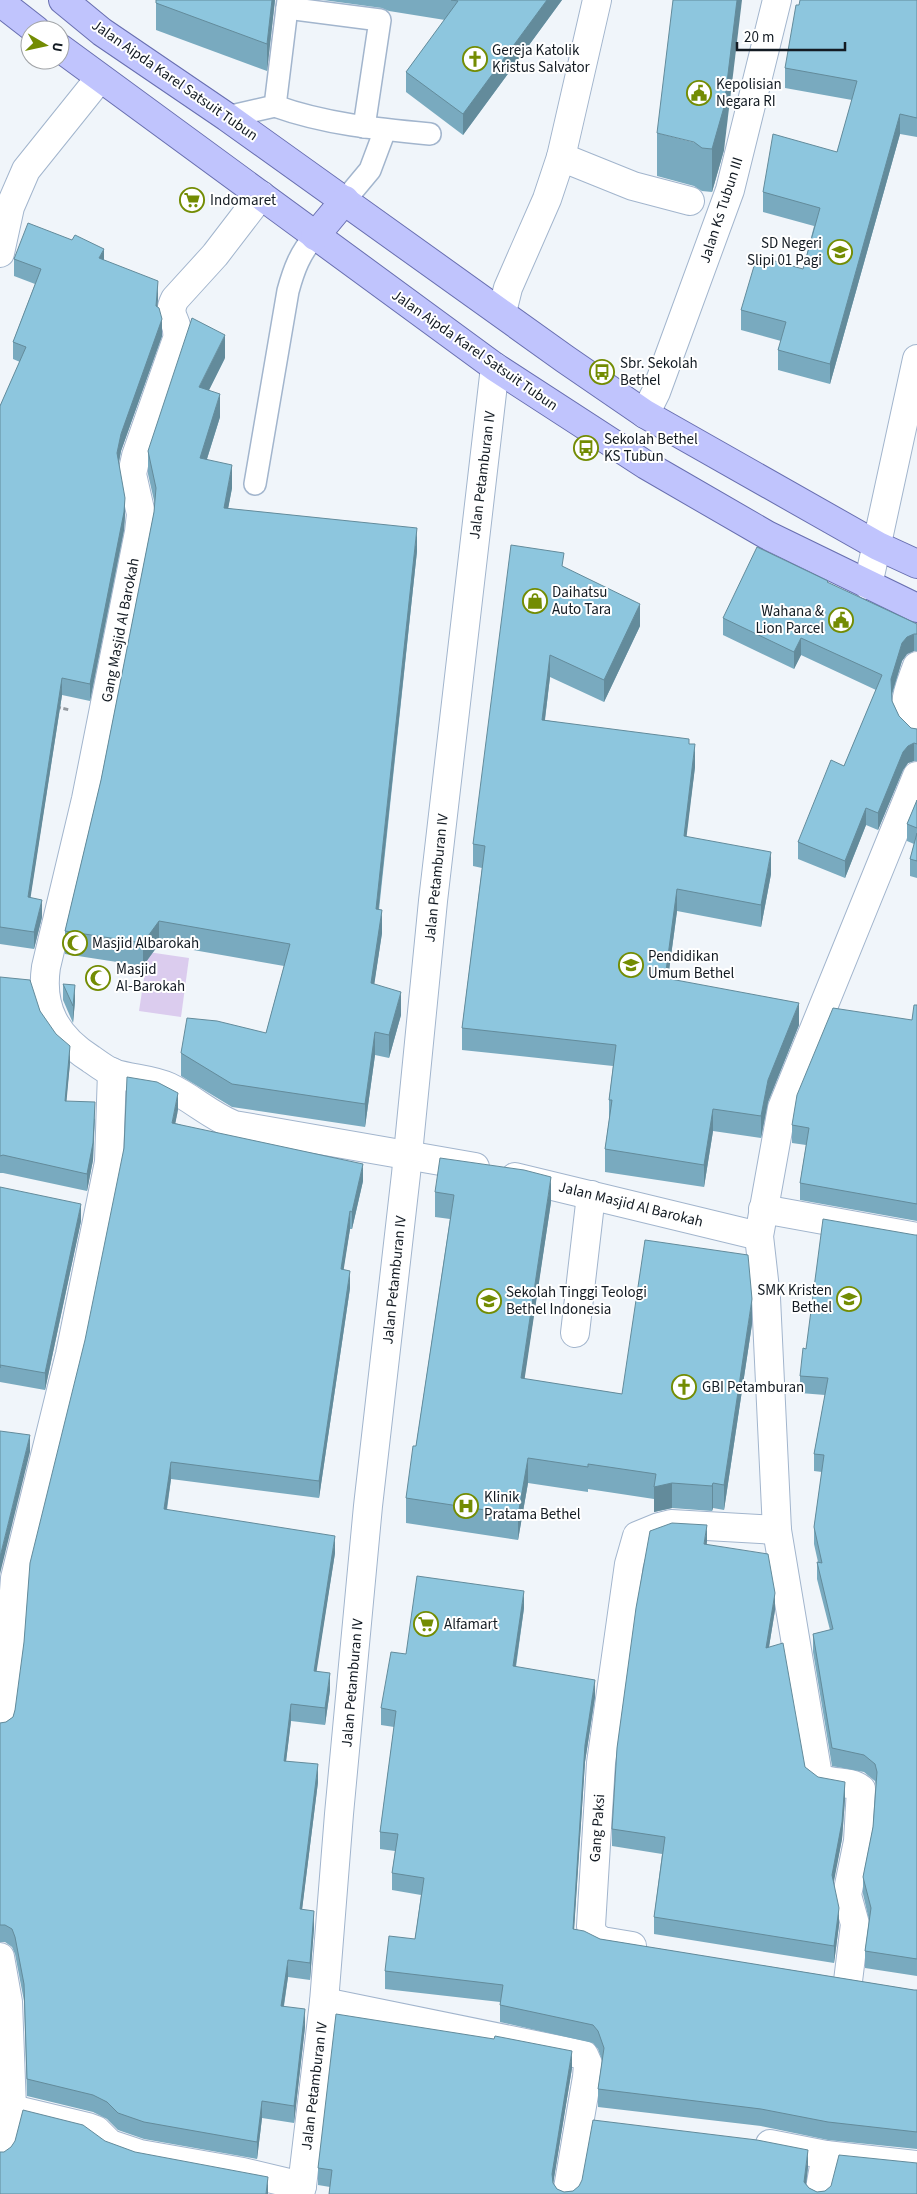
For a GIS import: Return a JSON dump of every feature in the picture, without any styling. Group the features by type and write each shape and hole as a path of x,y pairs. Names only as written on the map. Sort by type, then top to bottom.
{"main road":[{"name":"Jalan Aipda Karel Satsuit Tubun","path":"63,0 102,32 227,116 565,359 645,414 878,546 917,564"},
{"path":"0,2 23,20"},
{"name":"Jalan Aipda Karel Satsuit Tubun","path":"70,56 495,367 646,465 767,535 917,608"},
{"path":"315,236 345,200"}],"street":[{"path":"502,312 508,288 547,199 561,157 597,0"},
{"name":"Jalan Ks Tubun III","path":"645,414 656,392 730,190 777,0"},
{"path":"0,253 10,207 26,170 99,79"},
{"path":"561,157 633,186 690,201"},
{"name":"Gang Masjid Al Barokah","path":"112,1072 76,1050 55,1028 46,1004 44,982 102,718 139,532 141,514 132,474 136,456 177,339 177,325 170,312 171,306 174,298 214,255 261,195"},
{"path":"868,585 878,546 917,359"},
{"name":"Jalan Petamburan IV","path":"301,2190 324,2002 366,1526 408,1154 433,901 495,367"},
{"path":"917,666 905,701 907,716 917,731"},
{"path":"821,1976 861,1983 855,1924 847,1895 858,1841 861,1789 855,1785 827,1782 818,1776 777,1530 766,1298 759,1236 782,1108 917,776"},
{"path":"0,1725 9,1657 15,1578 70,1354 88,1207 109,1162 112,1072"},
{"name":"Jalan Masjid Al Barokah","path":"112,1072 166,1086 188,1096 219,1119 234,1125 453,1162 759,1236"},
{"path":"575,1333 591,1195"},
{"path":"764,1209 917,1237"},
{"name":"Gang Paksi","path":"658,1950 602,1941 593,1935 591,1926 601,1763 629,1564 637,1536 659,1526 671,1524 777,1530"},
{"path":"0,2154 6,2107 8,2002 1,1970"},
{"path":"324,2002 584,2055 588,2064 587,2077 566,2194"},
{"path":"6,2107 88,2126 96,2130 110,2144 140,2154 243,2172 301,2190"},
{"path":"578,2120 606,2124"},
{"path":"749,2141 826,2155 917,2165"},
{"path":"819,2194 826,2155"}],"lane":[{"path":"275,106 288,4 380,20 364,127"},
{"path":"227,116 275,106 307,117 364,127 430,134"},
{"path":"345,200 370,170 386,130"},
{"path":"255,484 292,277 303,250 315,236"}],"path":[{"path":"46,704 102,718"}],"shaded area":[{"path":"148,952 189,958 181,1017 139,1011"}],"building":[{"path":"156,0 272,0 267,44 156,3"},
{"name":"Gereja Katolik Kristus Salvator","path":"451,0 547,0 463,114 406,72 458,1"},
{"name":"Kepolisian Negara RI","path":"673,0 737,0 724,107 712,149 702,148 694,142 657,133"},
{"path":"800,0 917,0 917,118 900,114 830,364 778,350 786,322 741,310 757,256 803,269 820,208 763,192 773,134 837,152 857,81 785,68 796,5 799,5"},
{"path":"28,223 72,240 75,235 104,249 99,258 158,281 156,306 159,308 162,319 121,434 117,453 125,498 124,512 90,684 62,678 28,897 42,900 34,932 0,927 0,406 26,347 13,342 41,269 14,259"},
{"path":"192,318 225,335 199,387 220,394 200,458 232,465 224,508 417,528 376,909 382,910 371,983 401,992 389,1035 375,1032 365,1104 232,1084 181,1053 187,1018 217,1021 266,1033 290,944 159,921 143,943 65,931 101,780 154,512 156,488 148,451"},
{"path":"511,545 564,553 562,566 640,604 604,680 550,655 542,720 689,739 689,744 695,744 684,836 771,852 761,905 677,889 665,978 799,1003 768,1080 761,1116 713,1109 704,1165 605,1149 612,1100 609,1100 616,1045 462,1028 485,846 473,844"},
{"path":"757,547 917,624 917,634 907,637 902,643 891,679 892,701 899,716 911,728 917,729 917,744 914,743 908,746 903,752 878,813 866,808 845,861 798,842 831,760 844,766 882,675 801,638 794,652 723,618"},
{"path":"917,800 917,828 907,824"},
{"path":"917,833 917,861 910,859"},
{"path":"0,977 30,980 40,1011 56,1034 70,1046 65,1101 95,1102 93,1143 87,1174 3,1155 0,1156"},
{"path":"63,984 75,985 73,1006"},
{"path":"914,1005 917,1005 917,1204 800,1183 809,1128 792,1125 797,1095 833,1008 912,1020"},
{"path":"127,1077 157,1082 178,1093 172,1123 363,1164 352,1212 350,1211 341,1269 350,1271 319,1481 171,1462 164,1509 335,1536 314,1671 330,1673 325,1708 291,1704 284,1761 318,1764 300,1909 314,1911 310,1963 288,1960 281,2006 305,2009 294,2106 262,2101 257,2142 144,2122 118,2113 107,2102 93,2095 27,2079 24,1984 12,1929 5,1925 0,1925 0,1723 6,1722 13,1717 15,1710 24,1642 30,1563 85,1340 124,1148"},
{"path":"440,1158 524,1170 551,1177 521,1378 622,1394 645,1240 748,1255 752,1299 724,1485 713,1483 712,1486 672,1483 654,1487 656,1474 528,1458 518,1515 406,1498 413,1446 416,1446 454,1195 435,1192"},
{"path":"0,1187 81,1204 45,1373 0,1365"},
{"path":"823,1219 917,1235 917,1959 865,1951 871,1908 863,1877 873,1827 877,1772 875,1764 864,1755 832,1748 813,1634 833,1629 817,1562 822,1563 814,1527 824,1455 814,1454 828,1378 800,1376 803,1348 806,1349"},
{"path":"0,1431 30,1435 0,1557"},
{"path":"672,1523 707,1525 704,1544 768,1554 775,1593 766,1648 783,1643 805,1767 818,1777 845,1782 842,1822 832,1875 839,1908 834,1946 654,1917 665,1837 612,1829 617,1748 636,1608 650,1531"},
{"path":"417,1576 524,1591 513,1666 595,1680 585,1745 573,1929 584,1931 600,1939 917,1990 917,2132 828,2122 761,2109 598,2089 604,2048 598,2031 593,2025 500,2005 503,1985 385,1971 389,1936 415,1939 424,1878 392,1873 398,1834 380,1832 396,1711 381,1708 391,1652 406,1654"},
{"path":"336,2014 494,2039 495,2036 572,2051 552,2174 553,2183 557,2189 564,2192 573,2191 582,2180 593,2120 757,2140 808,2150 804,2182 809,2188 817,2192 825,2191 831,2186 839,2155 917,2163 917,2194 329,2194 332,2170 318,2168"},
{"path":"23,2110 83,2125 105,2141 135,2152 268,2177 266,2194 0,2194 0,2152 4,2152 11,2147 15,2141"}],"place":[{"name":"Gereja Katolik Kristus Salvator","path":"475,59"},
{"name":"Kepolisian Negara RI","path":"699,93"},
{"name":"Indomaret","path":"192,200"},
{"name":"SD Negeri Slipi 01 Pagi","path":"840,252"},
{"name":"Sbr. Sekolah Bethel","path":"602,372"},
{"name":"Sekolah Bethel KS Tubun","path":"586,448"},
{"name":"Daihatsu Auto Tara","path":"535,601"},
{"name":"Wahana & Lion Parcel","path":"841,620"},
{"name":"Masjid Albarokah","path":"75,943"},
{"name":"Pendidikan Umum Bethel","path":"631,965"},
{"name":"Masjid Al-Barokah","path":"98,978"},
{"name":"SMK Kristen Bethel","path":"849,1299"},
{"name":"Sekolah Tinggi Teologi Bethel Indonesia","path":"489,1301"},
{"name":"GBI Petamburan","path":"684,1387"},
{"name":"Klinik Pratama Bethel","path":"466,1506"},
{"name":"Alfamart","path":"426,1624"}]}
